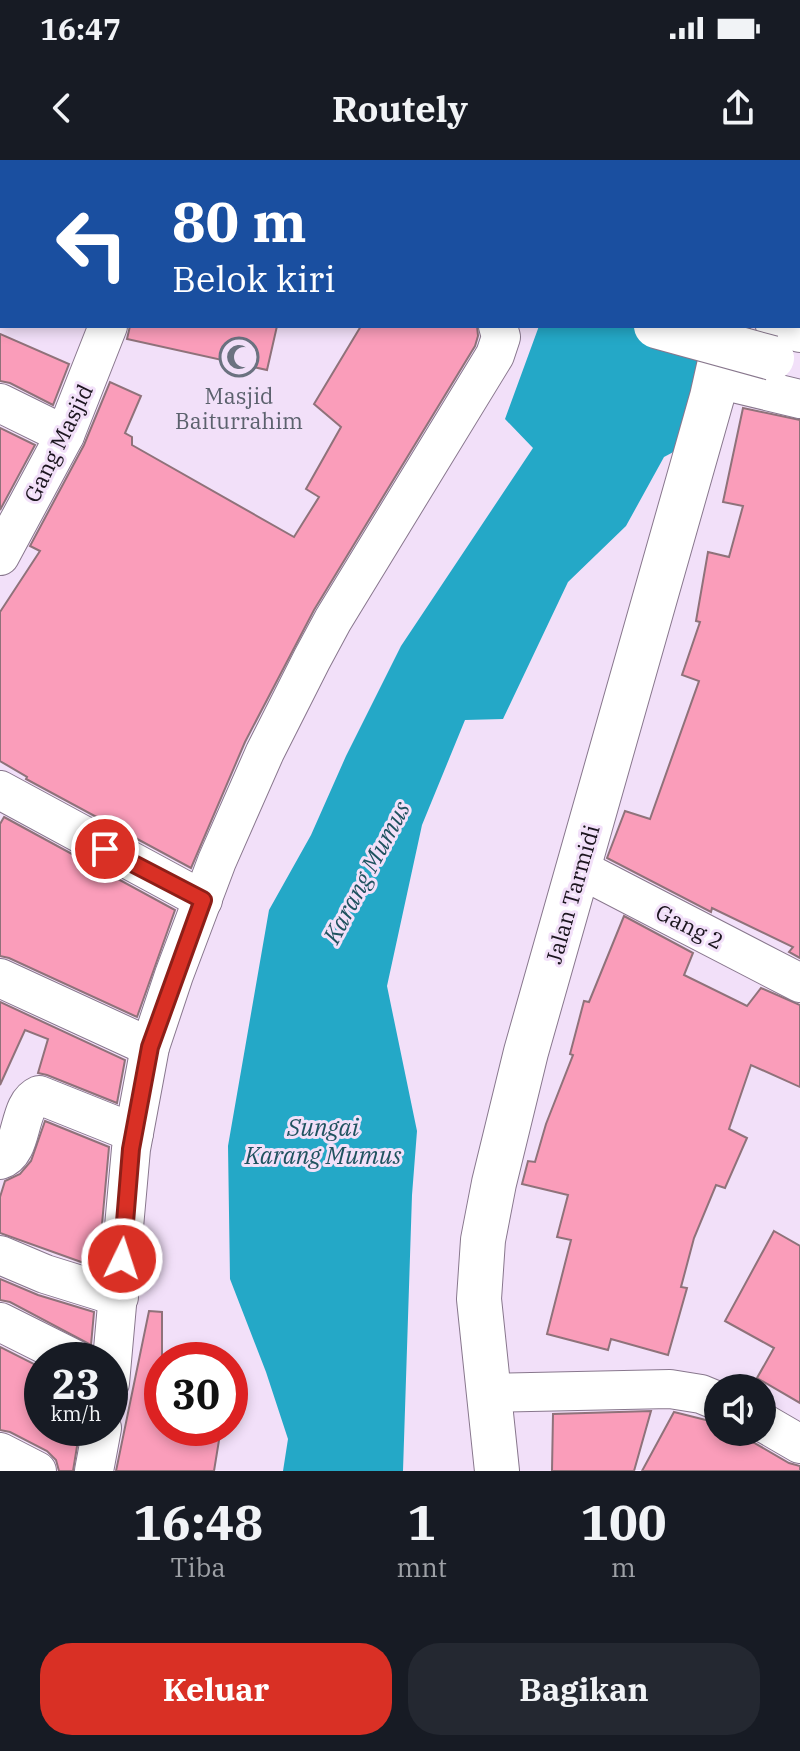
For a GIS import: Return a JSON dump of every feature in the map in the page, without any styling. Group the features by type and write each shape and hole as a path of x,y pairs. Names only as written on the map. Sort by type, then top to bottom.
{"street":[{"name":"Gang Masjid","path":"3,546 65,435 107,328"},
{"path":"114,1342 134,1133 150,1047 203,900 265,752 305,673 333,620 495,355 501,337 499,328"},
{"path":"669,328 787,346"},
{"name":"Jalan Tarmidi","path":"497,1471 479,1299 483,1240 526,1052 717,379 728,328"},
{"path":"717,379 800,399"},
{"path":"0,403 65,435"},
{"path":"0,790 203,900"},
{"name":"Gang 2","path":"580,869 800,983"},
{"path":"0,978 150,1047"},
{"path":"0,1160 9,1154 31,1101 39,1095 134,1133"},
{"path":"0,1255 45,1274 119,1297"},
{"path":"0,1322 40,1342"},
{"path":"488,1393 670,1389 704,1395"},
{"path":"776,1430 800,1444"},
{"path":"94,1471 99,1446"},
{"path":"0,1452 37,1471"}],"water":[{"name":"Sungai Karang Mumus","path":"538,328 720,328 694,441 664,457 626,526 568,582 503,719 465,720 422,825 387,986 417,1131 403,1471 283,1471 288,1439 230,1279 228,1146 269,910 311,835 401,646 533,448 505,419"}],"building":[{"name":"Masjid Baiturrahim","path":"130,328 277,328 267,370 127,339"},
{"path":"360,328 477,328 475,346 314,610 245,742 191,868 26,779 0,761 0,612 40,551 30,546 84,445 110,382 141,396 125,433 132,437 132,445 294,537 319,497 306,489 341,427 314,404"},
{"path":"0,334 69,364 53,405 0,381"},
{"path":"743,408 800,420 800,958 789,952 793,947 712,908 711,912 607,858 625,811 650,819 699,681 682,675 700,622 696,621 708,552 729,557 743,506 723,502"},
{"path":"0,428 35,445 0,510"},
{"path":"4,817 175,910 137,1017 0,956 0,824"},
{"path":"624,916 693,953 684,975 747,1006 761,988 800,1005 800,1087 751,1065 729,1129 747,1138 725,1188 716,1185 694,1238 681,1287 687,1288 668,1355 611,1339 608,1350 547,1334 571,1240 557,1237 568,1195 522,1184 528,1161 535,1162 573,1055 570,1054 584,1001 589,1002"},
{"path":"0,1002 125,1060 117,1103 38,1073 48,1039 25,1030 0,1085"},
{"path":"45,1121 109,1147 98,1268 0,1233 0,1197 5,1181 20,1174 31,1161"},
{"path":"774,1231 800,1246 800,1403 776,1389 776,1374 759,1374 774,1348 725,1321"},
{"path":"0,1279 38,1295 94,1312 91,1342 85,1342 10,1302 0,1300"},
{"path":"149,1311 162,1312 162,1342 144,1342 144,1446 218,1446 214,1471 116,1471 121,1446 128,1446 128,1413"},
{"path":"0,1347 24,1359 24,1439 0,1430"},
{"path":"651,1411 634,1471 552,1471 553,1414"},
{"path":"674,1412 704,1420 704,1446 760,1446 800,1466 800,1471 642,1471"},
{"path":"37,1446 77,1446 73,1471 59,1471 56,1460"}],"place":[{"name":"Masjid Baiturrahim","path":"239,357"}],"route":[{"path":"105,849 203,900 150,1047 131,1149 122,1259"}],"water label":[{"name":"Karang Mumus","path":"366,872"}]}
